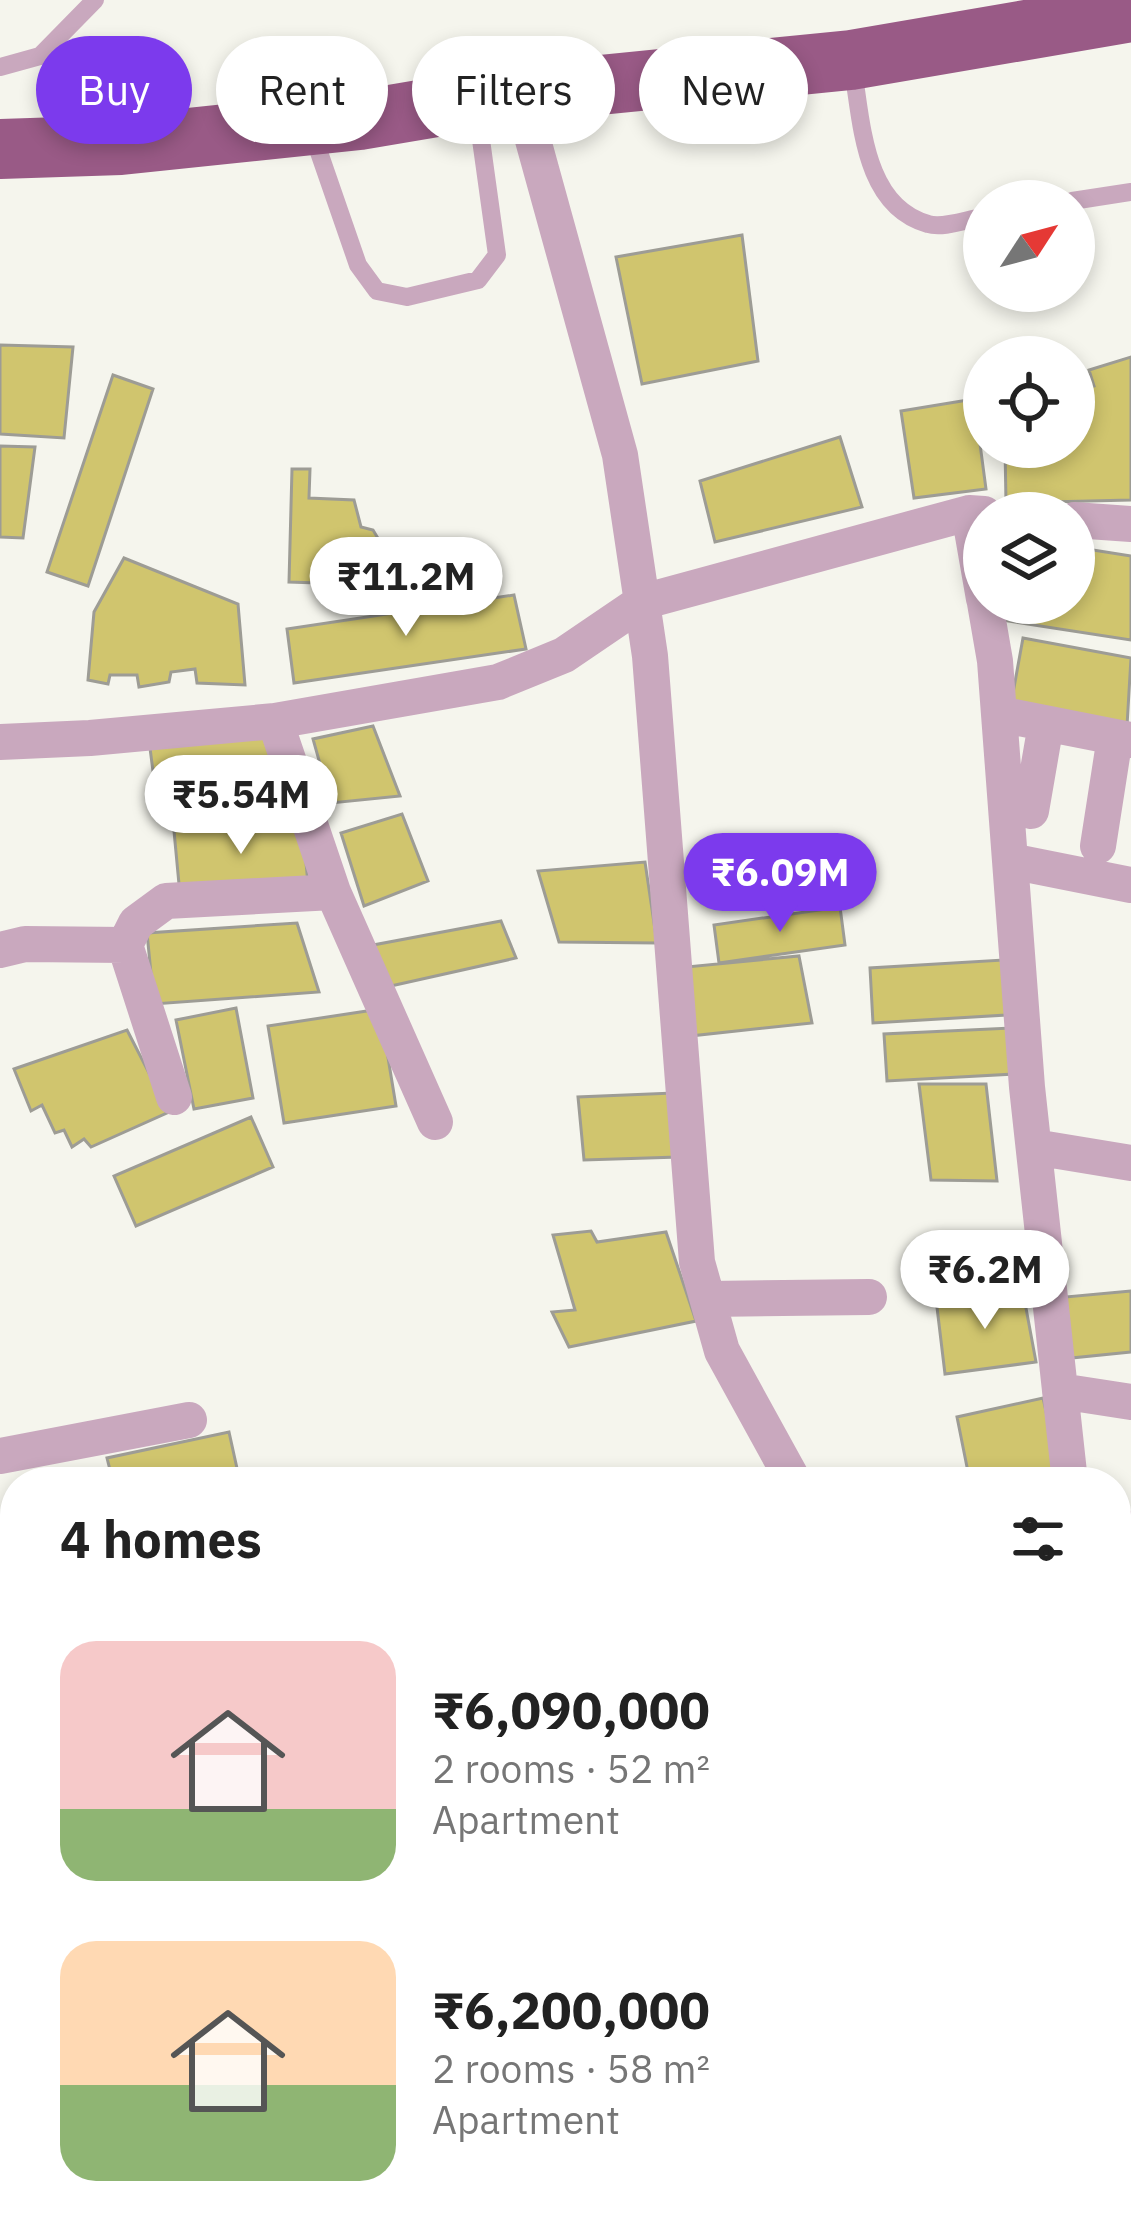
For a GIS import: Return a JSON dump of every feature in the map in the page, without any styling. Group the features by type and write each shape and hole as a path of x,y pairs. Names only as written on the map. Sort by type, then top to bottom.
{"highway":[{"path":"615,85 851,60 1131,12"},
{"path":"0,149 121,145 216,135"}],"street":[{"path":"514,144 620,455 650,656 698,1262 722,1352 786,1467"},
{"path":"0,742 275,721 498,682 564,655 642,602 963,517"},
{"path":"1095,521 1131,524"},
{"path":"987,624 1068,1467"},
{"path":"999,714 1123,739 1098,846"},
{"path":"275,721 333,892 435,1122"},
{"path":"1031,811 1046,724"},
{"path":"1010,861 1131,885"},
{"path":"174,1097 124,945 136,923 166,902 333,892"},
{"path":"0,950 25,944 124,945"},
{"path":"1034,1147 1131,1163"},
{"path":"708,1299 869,1297"},
{"path":"1060,1391 1131,1402"},
{"path":"0,1456 189,1420"}],"lane":[{"path":"0,68 40,56 94,0"},
{"path":"851,60 869,161 893,206 931,226 963,221"},
{"path":"317,144 358,265 377,291 407,297 478,280 497,255 498,144"},
{"path":"1095,197 1131,192"}],"building":[{"path":"742,235 758,361 642,384 616,257"},
{"path":"0,345 73,347 64,438 0,434"},
{"path":"1131,357 1131,500 1095,501 1095,492 1006,492 1005,468 1095,468 1095,368"},
{"path":"113,375 153,389 88,586 47,572"},
{"path":"963,401 963,468 983,468 986,489 914,498 901,411"},
{"path":"840,437 862,507 715,542 700,481"},
{"path":"0,446 35,447 23,538 0,537"},
{"path":"292,469 310,469 309,498 354,500 361,527 373,530 379,540 393,539 388,553 408,554 407,586 289,582"},
{"path":"1095,550 1131,556 1131,640 1028,624 1095,624"},
{"path":"124,558 238,604 245,685 197,683 195,669 171,672 169,682 139,687 137,675 110,675 108,684 88,680 94,612"},
{"path":"514,595 526,649 294,683 287,629"},
{"path":"1023,638 1131,658 1127,726 1011,704"},
{"path":"373,726 400,796 331,803 313,739"},
{"path":"275,733 284,802 159,818 150,748"},
{"path":"402,814 428,881 364,906 341,833"},
{"path":"302,819 308,884 180,895 174,831"},
{"path":"645,862 657,943 559,942 538,871"},
{"path":"840,907 845,945 719,963 714,925"},
{"path":"501,921 516,958 382,988 368,946"},
{"path":"297,923 319,992 154,1004 147,933"},
{"path":"799,956 812,1023 690,1036 686,967"},
{"path":"1003,960 1006,1015 873,1023 870,968"},
{"path":"236,1008 253,1098 194,1109 176,1020"},
{"path":"380,1009 396,1106 284,1123 268,1026"},
{"path":"1011,1028 1014,1074 887,1081 884,1034"},
{"path":"127,1030 169,1112 91,1147 84,1139 72,1147 64,1130 55,1133 42,1105 31,1111 14,1069"},
{"path":"919,1084 986,1084 997,1181 931,1180"},
{"path":"673,1093 678,1157 584,1160 578,1097"},
{"path":"251,1117 273,1167 136,1226 114,1176"},
{"path":"591,1231 597,1242 666,1232 696,1321 569,1347 552,1312 575,1310 553,1235"},
{"path":"1131,1291 1131,1352 1071,1358 1065,1297"},
{"path":"1023,1292 1036,1362 945,1374 936,1299"},
{"path":"1043,1398 1059,1467 967,1467 957,1417"},
{"path":"229,1432 237,1467 109,1467 107,1458"}]}
